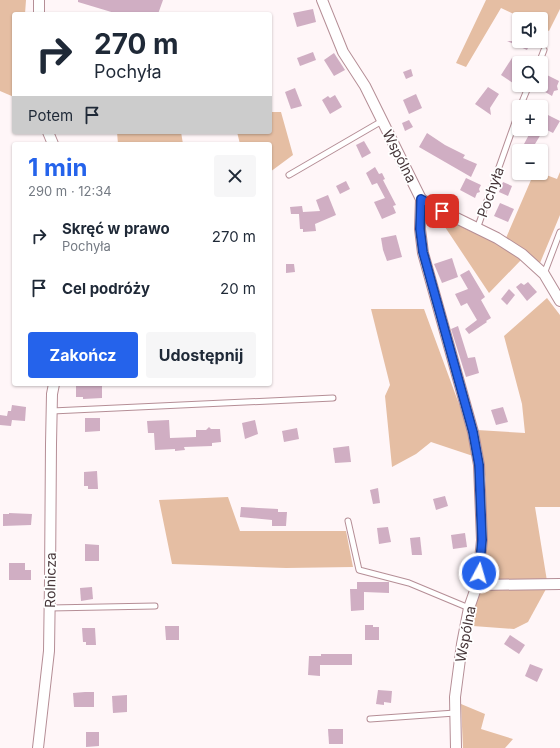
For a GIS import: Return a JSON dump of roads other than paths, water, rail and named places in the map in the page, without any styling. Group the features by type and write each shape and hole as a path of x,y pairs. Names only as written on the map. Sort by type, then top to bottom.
{"street":[{"path":"39,0 39,12"},
{"name":"Wspólna","path":"322,0 343,52 365,86 421,199 420,229 423,252 473,432 479,465 482,540 477,585 469,608 462,644 455,697 456,748"},
{"name":"Pochyła","path":"421,199 497,238 522,254 544,274 560,300"},
{"name":"Rolnicza","path":"38,748 49,651 52,411 54,386"},
{"path":"477,585 560,584"}],"lane":[{"path":"542,56 544,50"},
{"path":"289,175 382,121"},
{"name":"Pochyła","path":"477,229 512,131"},
{"path":"544,274 560,232"},
{"path":"52,411 333,398"},
{"path":"348,521 359,570 409,582 469,608"},
{"path":"50,608 156,606"},
{"path":"370,719 455,713"}]}
